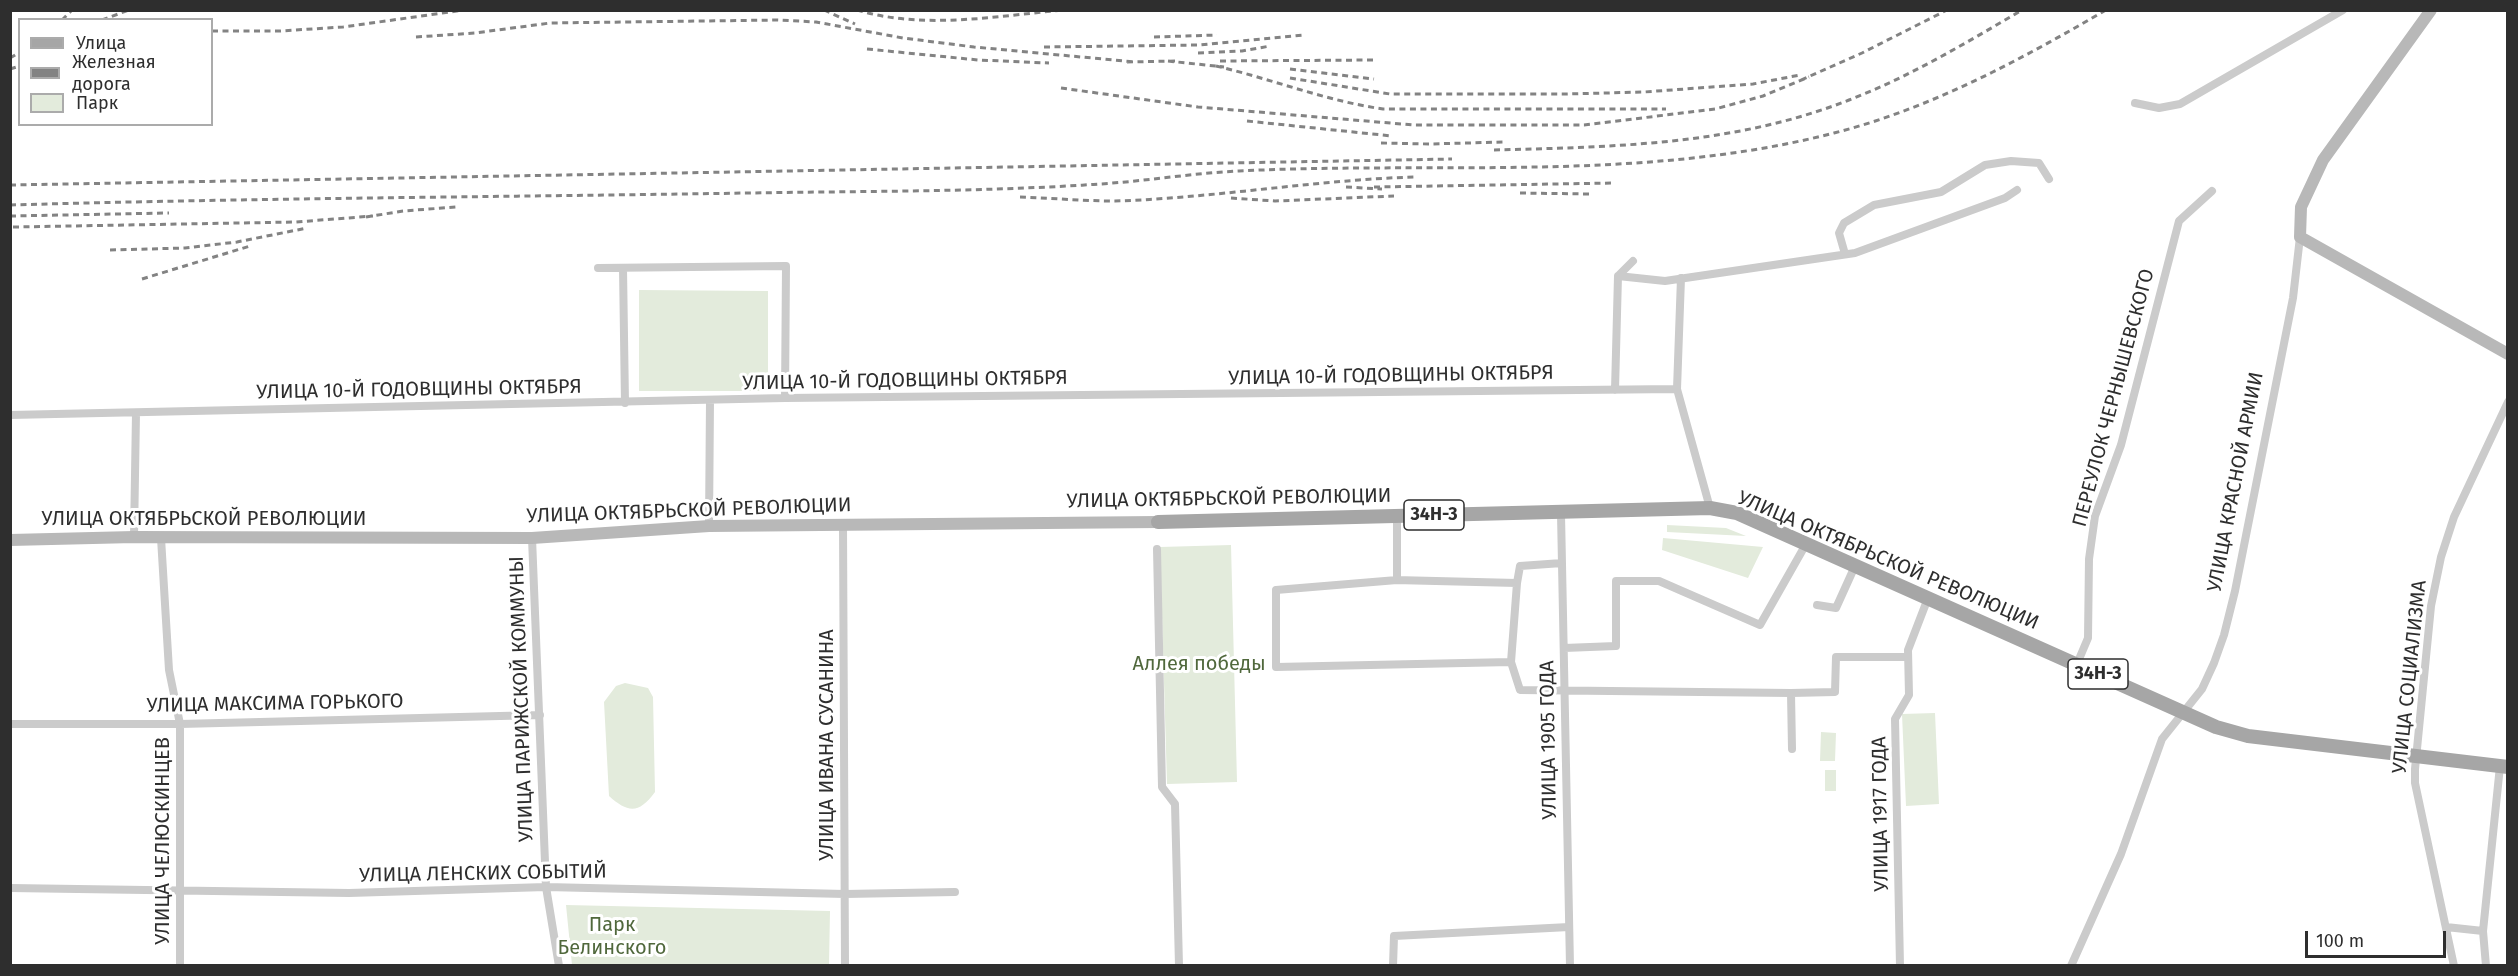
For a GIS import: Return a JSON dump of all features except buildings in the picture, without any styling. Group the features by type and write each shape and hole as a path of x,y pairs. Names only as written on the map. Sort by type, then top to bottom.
{"main road":[{"name":"УЛИЦА ОКТЯБРЬСКОЙ РЕВОЛЮЦИИ","path":"1158,522 1710,508 1737,513 2216,728 2248,735 2504,766"}],"street":[{"path":"2135,103 2159,108 2180,104 2343,10"},
{"name":"УЛИЦА КРАСНОЙ АРМИИ","path":"2071,966 2123,849 2162,739 2202,688 2224,635 2235,591 2293,298 2301,207 2323,160 2431,10"},
{"path":"1845,254 1839,233 1844,223 1874,205 1941,192 1985,165 1994,163 2011,161 2039,163 2049,179"},
{"path":"1618,276 1665,281 1855,253 1994,202 2017,190"},
{"name":"ПЕРЕУЛОК ЧЕРНЫШЕВСКОГО","path":"2077,664 2088,638 2089,559 2096,516 2121,445 2179,221 2212,191"},
{"path":"2300,237 2508,354"},
{"path":"1615,390 1618,276 1633,261"},
{"path":"598,268 786,266 785,398"},
{"path":"623,268 625,403"},
{"path":"1681,279 1677,389 1710,508"},
{"name":"УЛИЦА 10-Й ГОДОВЩИНЫ ОКТЯБРЯ","path":"10,415 785,398 1677,389"},
{"path":"709,526 710,400"},
{"name":"УЛИЦА СОЦИАЛИЗМА","path":"2454,966 2415,783 2431,606 2441,557 2454,517 2508,402"},
{"path":"134,537 136,413"},
{"name":"УЛИЦА 1905 ГОДА","path":"1561,513 1570,966"},
{"path":"1395,580 1397,580 1397,516"},
{"name":"УЛИЦА ОКТЯБРЬСКОЙ РЕВОЛЮЦИИ","path":"10,540 134,537 532,538 709,526 1158,522"},
{"name":"УЛИЦА ИВАНА СУСАНИНА","path":"843,524 845,966"},
{"name":"УЛИЦА ЧЕЛЮСКИНЦЕВ","path":"161,538 169,670 180,724 180,966"},
{"name":"УЛИЦА ПАРИЖСКОЙ КОММУНЫ","path":"532,538 546,887 559,966"},
{"path":"1564,648 1616,646 1616,581 1659,581 1760,625 1806,544"},
{"path":"1157,549 1162,787 1176,804 1179,966"},
{"path":"1562,563 1520,566 1511,662 1520,690 1836,692 1836,657 1908,657"},
{"path":"1817,605 1836,608 1855,566"},
{"path":"1511,662 1276,667 1276,590 1395,580 1517,583"},
{"name":"УЛИЦА 1917 ГОДА","path":"1900,966 1895,719 1909,696 1908,650 1928,598"},
{"path":"1791,693 1792,749"},
{"name":"УЛИЦА МАКСИМА ГОРЬКОГО","path":"10,724 180,724 540,715"},
{"path":"2486,966 2483,931 2504,766"},
{"name":"УЛИЦА ЛЕНСКИХ СОБЫТИЙ","path":"10,888 349,893 546,887 845,894 955,892"},
{"path":"1393,966 1394,936 1569,927"},
{"path":"2446,927 2483,931"}],"green space":[{"path":"639,290 768,291 768,391 639,391"},
{"path":"1667,525 1726,528 1746,536 1667,532"},
{"path":"1663,538 1763,547 1748,578 1662,550"},
{"name":"Аллея победы","path":"1231,545 1237,782 1167,784 1160,547"},
{"path":"625,683 648,688 653,697 655,792 644,804 633,809 622,806 609,796 604,702 616,686"},
{"path":"1935,713 1939,804 1906,806 1902,714"},
{"path":"1821,732 1836,733 1835,761 1820,761"},
{"path":"1825,770 1836,770 1836,791 1825,791"},
{"name":"Парк Белинского","path":"566,905 830,911 829,965 572,965"}],"railway":[{"path":"64,18 72,10"},
{"path":"107,18 129,10"},
{"path":"213,31 280,31 343,27 464,10"},
{"path":"824,10 855,24"},
{"path":"857,10 882,16 934,20 960,20 1064,10"},
{"path":"1801,80 1862,53 1947,10"},
{"path":"1494,150 1674,141 1718,135 1806,115 1893,81 2022,10"},
{"path":"10,205 968,190 1100,184 1239,171 1538,167 1687,159 1761,149 1870,123 1975,81 2106,10"},
{"path":"416,37 475,33 550,23 778,20 816,22 903,38 974,47 1135,62"},
{"path":"1154,37 1217,35"},
{"path":"1044,47 1199,45 1304,35"},
{"path":"1198,53 1242,51 1270,46"},
{"path":"867,49 978,60 1049,63"},
{"path":"10,58 18,53"},
{"path":"1220,61 1373,60"},
{"path":"1168,61 1224,67"},
{"path":"1127,62 1175,61"},
{"path":"1216,66 1341,101 1383,109 1666,109"},
{"path":"10,69 18,67"},
{"path":"1290,69 1374,79"},
{"path":"1290,78 1390,94 1567,94 1644,92 1753,84 1800,75"},
{"path":"1061,88 1198,107 1414,125 1584,125 1715,109 1763,96 1809,77"},
{"path":"1247,121 1392,136"},
{"path":"1381,143 1505,142"},
{"path":"10,185 1452,159"},
{"path":"1020,197 1115,201 1414,177"},
{"path":"1374,187 1615,183"},
{"path":"1346,187 1382,189"},
{"path":"1520,193 1590,194"},
{"path":"1231,198 1275,201 1394,196"},
{"path":"366,217 403,211 456,207"},
{"path":"10,216 169,213"},
{"path":"13,227 296,222 373,216"},
{"path":"110,250 185,248 237,242 307,228"},
{"path":"142,279 250,246"}]}
